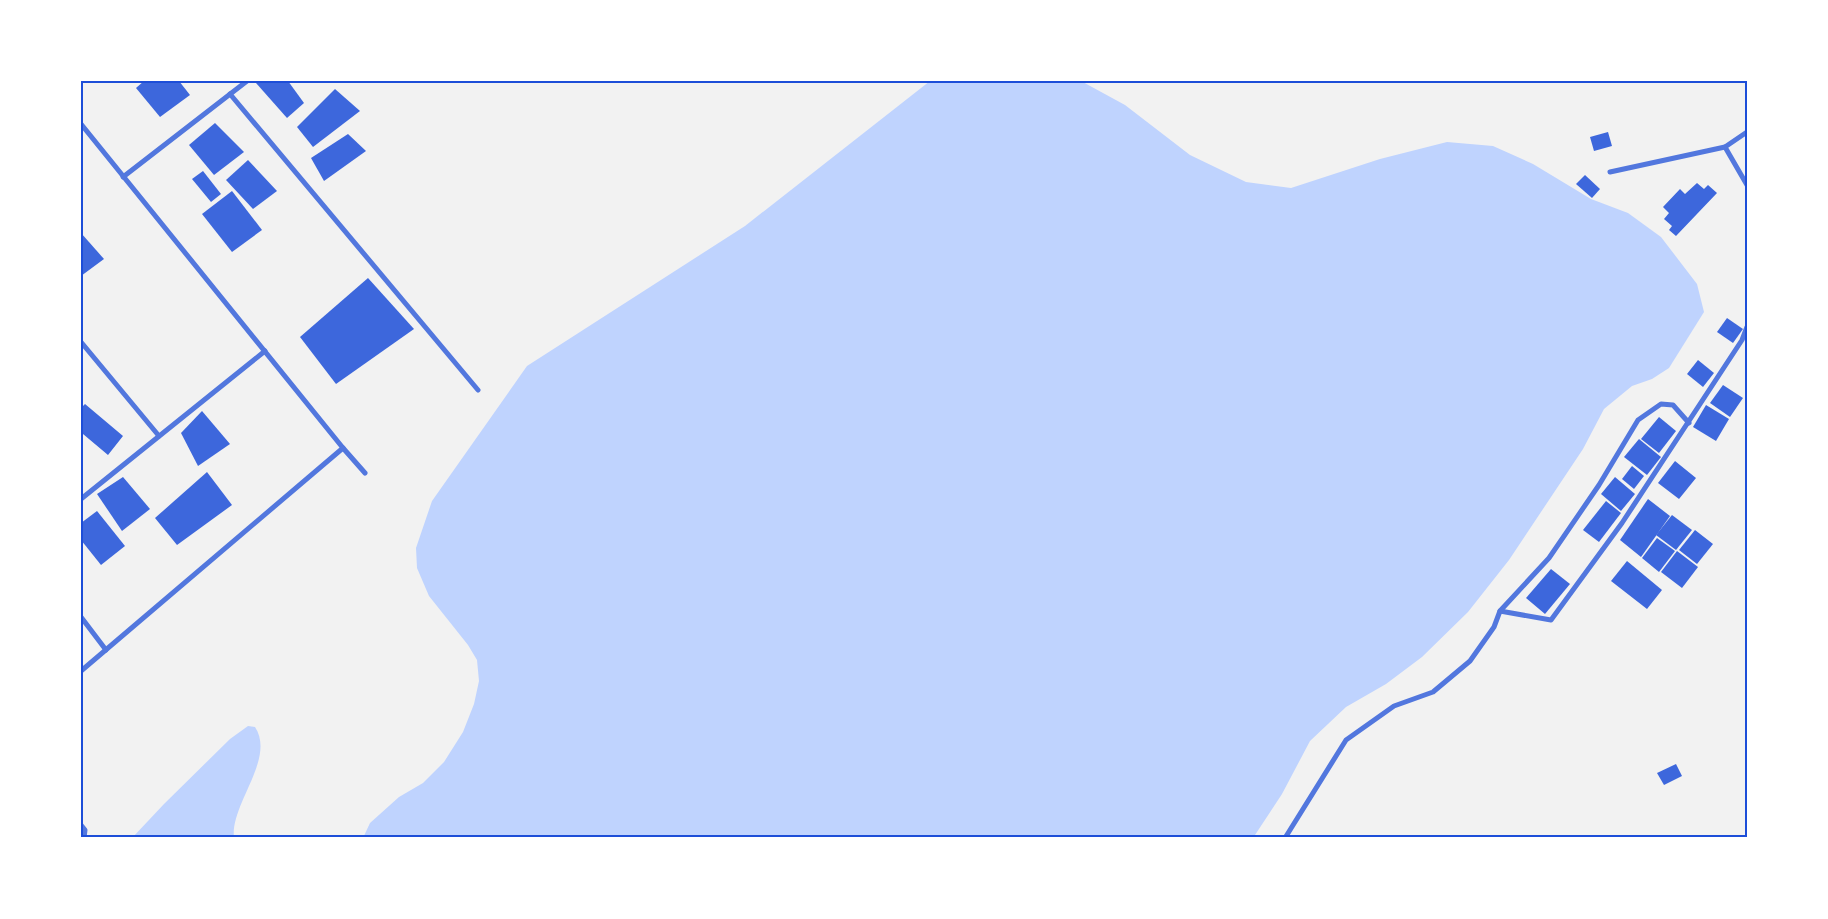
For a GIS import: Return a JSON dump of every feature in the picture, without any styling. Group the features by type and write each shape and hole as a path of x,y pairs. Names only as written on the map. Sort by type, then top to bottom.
{"street":[{"path":"124,177 247,81"},
{"path":"230,94 478,390"},
{"path":"81,124 342,448 365,473"},
{"path":"1610,172 1725,147 1747,132"},
{"path":"1725,147 1747,185"},
{"path":"1500,611 1551,620 1622,524 1742,340 1747,327"},
{"path":"81,342 158,436"},
{"path":"81,499 264,351"},
{"path":"1285,838 1346,740 1394,706 1433,692 1470,661 1494,627 1500,611 1549,558 1599,485 1638,420 1660,404 1672,406 1689,423"},
{"path":"81,671 342,448"},
{"path":"81,617 106,650"},
{"path":"81,825 85,830 84,838"}],"water":[{"path":"930,81 1081,81 1125,105 1190,155 1246,182 1291,188 1380,159 1447,142 1493,146 1533,164 1591,199 1628,213 1661,237 1697,284 1704,312 1669,368 1652,379 1632,386 1604,409 1583,449 1509,560 1468,612 1422,657 1386,684 1346,707 1310,741 1282,794 1253,838 363,838 370,823 399,797 423,783 444,762 463,732 474,704 479,681 477,660 468,645 429,596 417,568 416,548 432,501 527,366 745,226"},
{"path":"248,726 255,727 260,740 260,753 257,767 239,811 234,838 132,838 230,739"}],"building":[{"path":"144,81 179,81 190,95 160,117 136,88"},
{"path":"258,81 288,81 304,103 287,118 256,83"},
{"path":"335,89 360,111 313,147 297,127"},
{"path":"215,123 244,152 214,175 189,145"},
{"path":"1608,132 1612,146 1594,151 1590,137"},
{"path":"348,134 366,151 324,181 311,158"},
{"path":"248,160 277,191 253,209 226,180"},
{"path":"203,171 221,194 211,202 192,179"},
{"path":"1585,175 1600,189 1592,198 1576,184"},
{"path":"1697,183 1704,189 1708,185 1717,193 1676,236 1669,230 1672,226 1664,219 1669,213 1663,207 1680,189 1685,194"},
{"path":"232,191 262,230 232,252 202,214"},
{"path":"81,233 104,259 81,276"},
{"path":"368,278 414,329 336,384 300,337"},
{"path":"1727,318 1743,329 1733,343 1717,332"},
{"path":"1698,360 1714,373 1703,387 1687,374"},
{"path":"1723,385 1743,398 1730,417 1710,403"},
{"path":"85,404 123,436 108,455 83,434 81,435 81,408"},
{"path":"1706,405 1729,419 1716,441 1693,427"},
{"path":"202,411 230,444 198,466 181,433"},
{"path":"1659,417 1676,431 1659,453 1641,439"},
{"path":"1639,439 1661,457 1647,475 1624,457"},
{"path":"1675,461 1696,478 1679,499 1658,483"},
{"path":"1632,466 1644,476 1634,489 1622,479"},
{"path":"207,472 232,505 177,545 155,518"},
{"path":"123,477 150,509 122,531 97,494"},
{"path":"1615,477 1635,494 1621,511 1601,494"},
{"path":"1648,499 1670,516 1641,557 1620,540"},
{"path":"1606,501 1621,513 1599,542 1583,530"},
{"path":"97,511 125,546 101,565 81,540 81,523"},
{"path":"1672,515 1692,530 1676,550 1656,535"},
{"path":"1695,530 1713,544 1697,564 1679,550"},
{"path":"1657,538 1675,551 1659,572 1642,558"},
{"path":"1677,551 1698,567 1682,588 1661,572"},
{"path":"1627,561 1662,590 1647,609 1611,581"},
{"path":"1551,569 1570,584 1545,614 1526,598"},
{"path":"1676,764 1682,776 1664,785 1657,773"}]}
